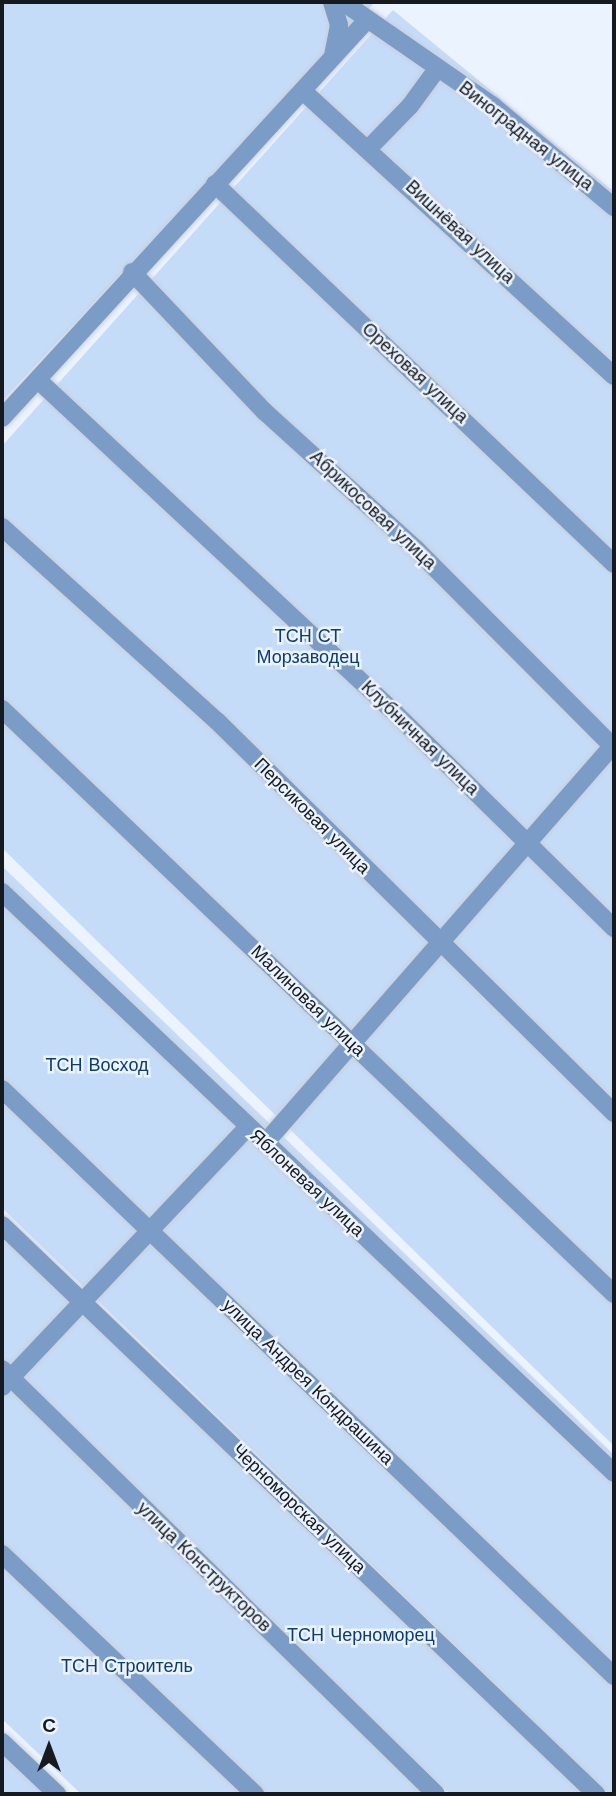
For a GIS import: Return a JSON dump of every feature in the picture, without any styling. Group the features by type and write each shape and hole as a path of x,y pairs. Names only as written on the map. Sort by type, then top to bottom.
{"street":[{"path":"331,60 339,25 332,2"},
{"name":"Виноградная улица","path":"343,2 493,106 614,206"},
{"path":"2,418 132,272 304,92 367,20"},
{"path":"368,149 410,106 437,69"},
{"name":"Вишнёвая улица","path":"304,92 614,376"},
{"name":"Ореховая улица","path":"215,184 614,564"},
{"name":"Абрикосовая улица","path":"132,272 265,412 416,549 614,746"},
{"name":"Клубничная улица","path":"38,380 396,713 614,928"},
{"name":"Персиковая улица","path":"2,527 217,721 614,1113"},
{"name":"Малиновая улица","path":"2,709 614,1294"},
{"path":"265,1143 350,1041 441,943 614,746"},
{"name":"Яблоневая улица","path":"2,892 614,1473"},
{"name":"улица Андрея Кондрашина","path":"2,1089 614,1676"},
{"path":"5,1378 151,1232 248,1126"},
{"name":"Черноморская улица","path":"2,1225 596,1794"},
{"name":"улица Конструкторов","path":"5,1378 436,1794"},
{"path":"2,1554 255,1794"},
{"path":"2,1742 57,1794"}],"green space":[{"path":"2,2 375,2 2,401"},
{"name":"ТСН СТ Морзаводец","path":"393,10 614,192 614,1446 2,848 2,446"},
{"name":"ТСН Восход","path":"2,866 614,1455 614,1668 2,1081"},
{"path":"2,1092 614,1680 614,1794 609,1794 2,1208"},
{"name":"ТСН Черноморец","path":"2,1217 600,1794 450,1794 2,1361"},
{"name":"ТСН Строитель","path":"2,1369 440,1794 81,1794 2,1719"},
{"path":"2,1737 63,1794 2,1794"}]}
